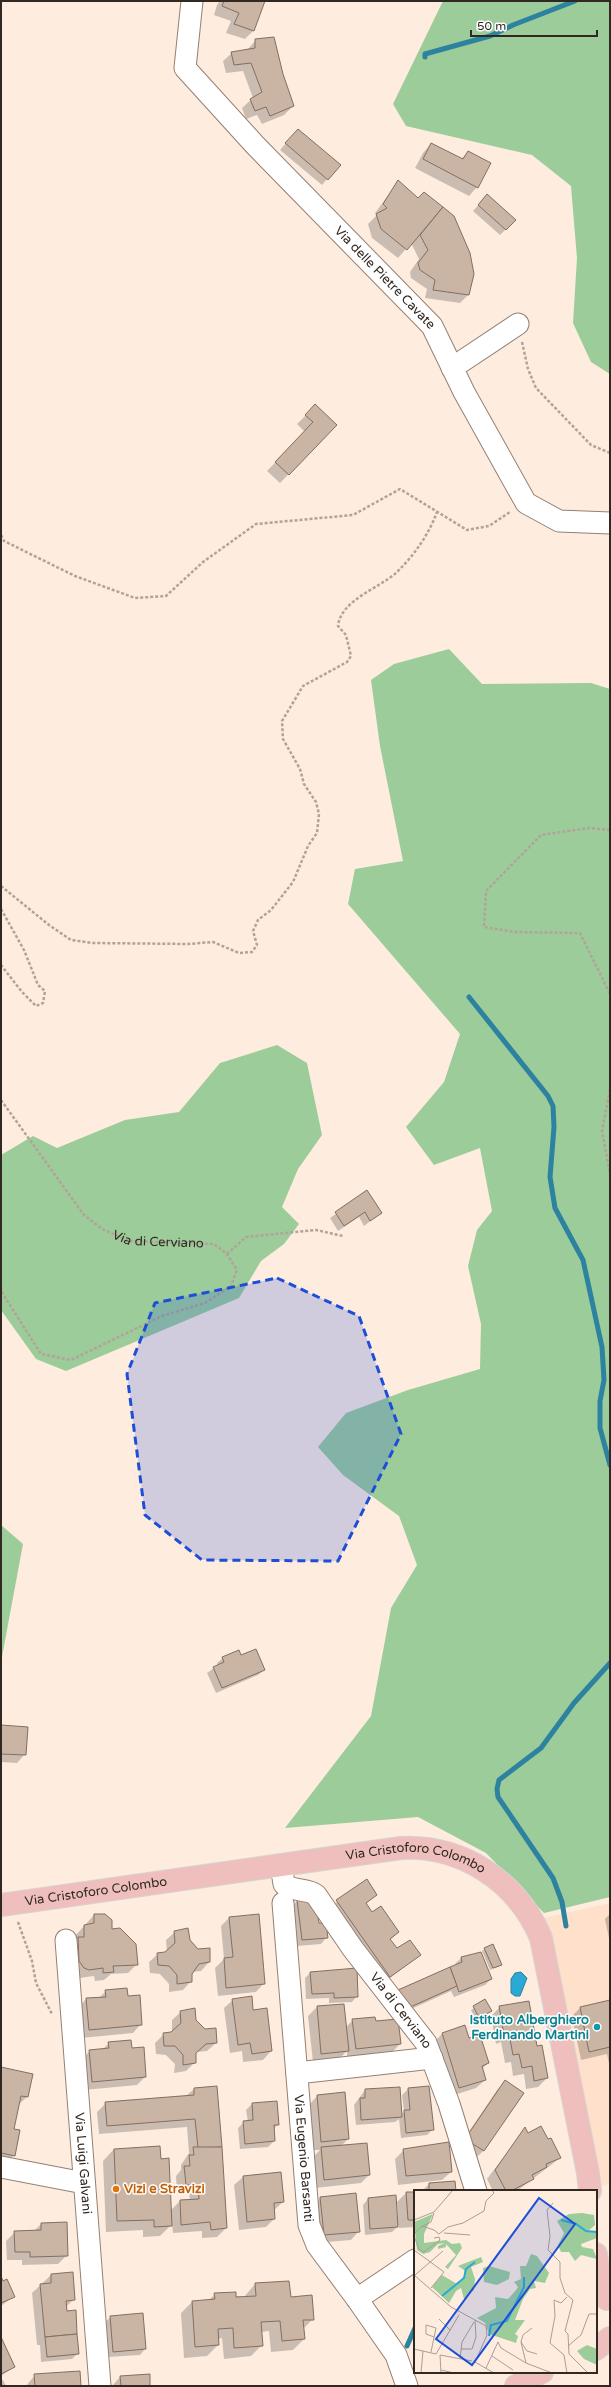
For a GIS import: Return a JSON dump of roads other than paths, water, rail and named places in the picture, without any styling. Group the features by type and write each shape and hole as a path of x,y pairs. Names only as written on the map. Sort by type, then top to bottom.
{"main road":[{"name":"Via Cristoforo Colombo","path":"1,1905 401,1848 429,1848 446,1851 480,1867 495,1878 524,1906 534,1922 544,1952 590,2190"},
{"path":"597,2261 604,2298"},
{"path":"508,2386 525,2373"},
{"path":"516,2386 540,2373"}],"street":[{"name":"Via delle Pietre Cavate","path":"192,1 185,68 255,145 432,326 464,392 526,503 559,521 610,523"},
{"path":"452,368 518,324"},
{"name":"Via di Cerviano","path":"281,1865 286,1886 310,1891 316,1895 353,1949 422,2037 432,2058 449,2104 476,2190"},
{"name":"Via Eugenio Barsanti","path":"283,1903 309,2225 317,2245 358,2298 396,2355 407,2386"},
{"name":"Via Luigi Galvani","path":"66,1940 100,2386"},
{"path":"297,2073 432,2058"},
{"path":"1,2167 84,2183"},
{"path":"358,2298 414,2261"}],"water":[{"path":"521,1972 527,1978 520,1996 515,1996 511,1993 511,1979 515,1973"}],"waterway":[{"path":"425,57 425,54 490,36 513,25 575,1"},
{"path":"469,997 548,1096 553,1106 554,1127 550,1177 555,1208 583,1260 602,1347 604,1380 600,1401 600,1428 610,1465"},
{"path":"566,1926 562,1902 553,1878 498,1797 497,1789 499,1780 541,1748 574,1703 610,1663"},
{"path":"407,2346 414,2330"}],"place":[{"name":"Istituto Alberghiero Ferdinando Martini","path":"597,2027"},
{"name":"Vizi e Stravizi","path":"116,2189"}]}
